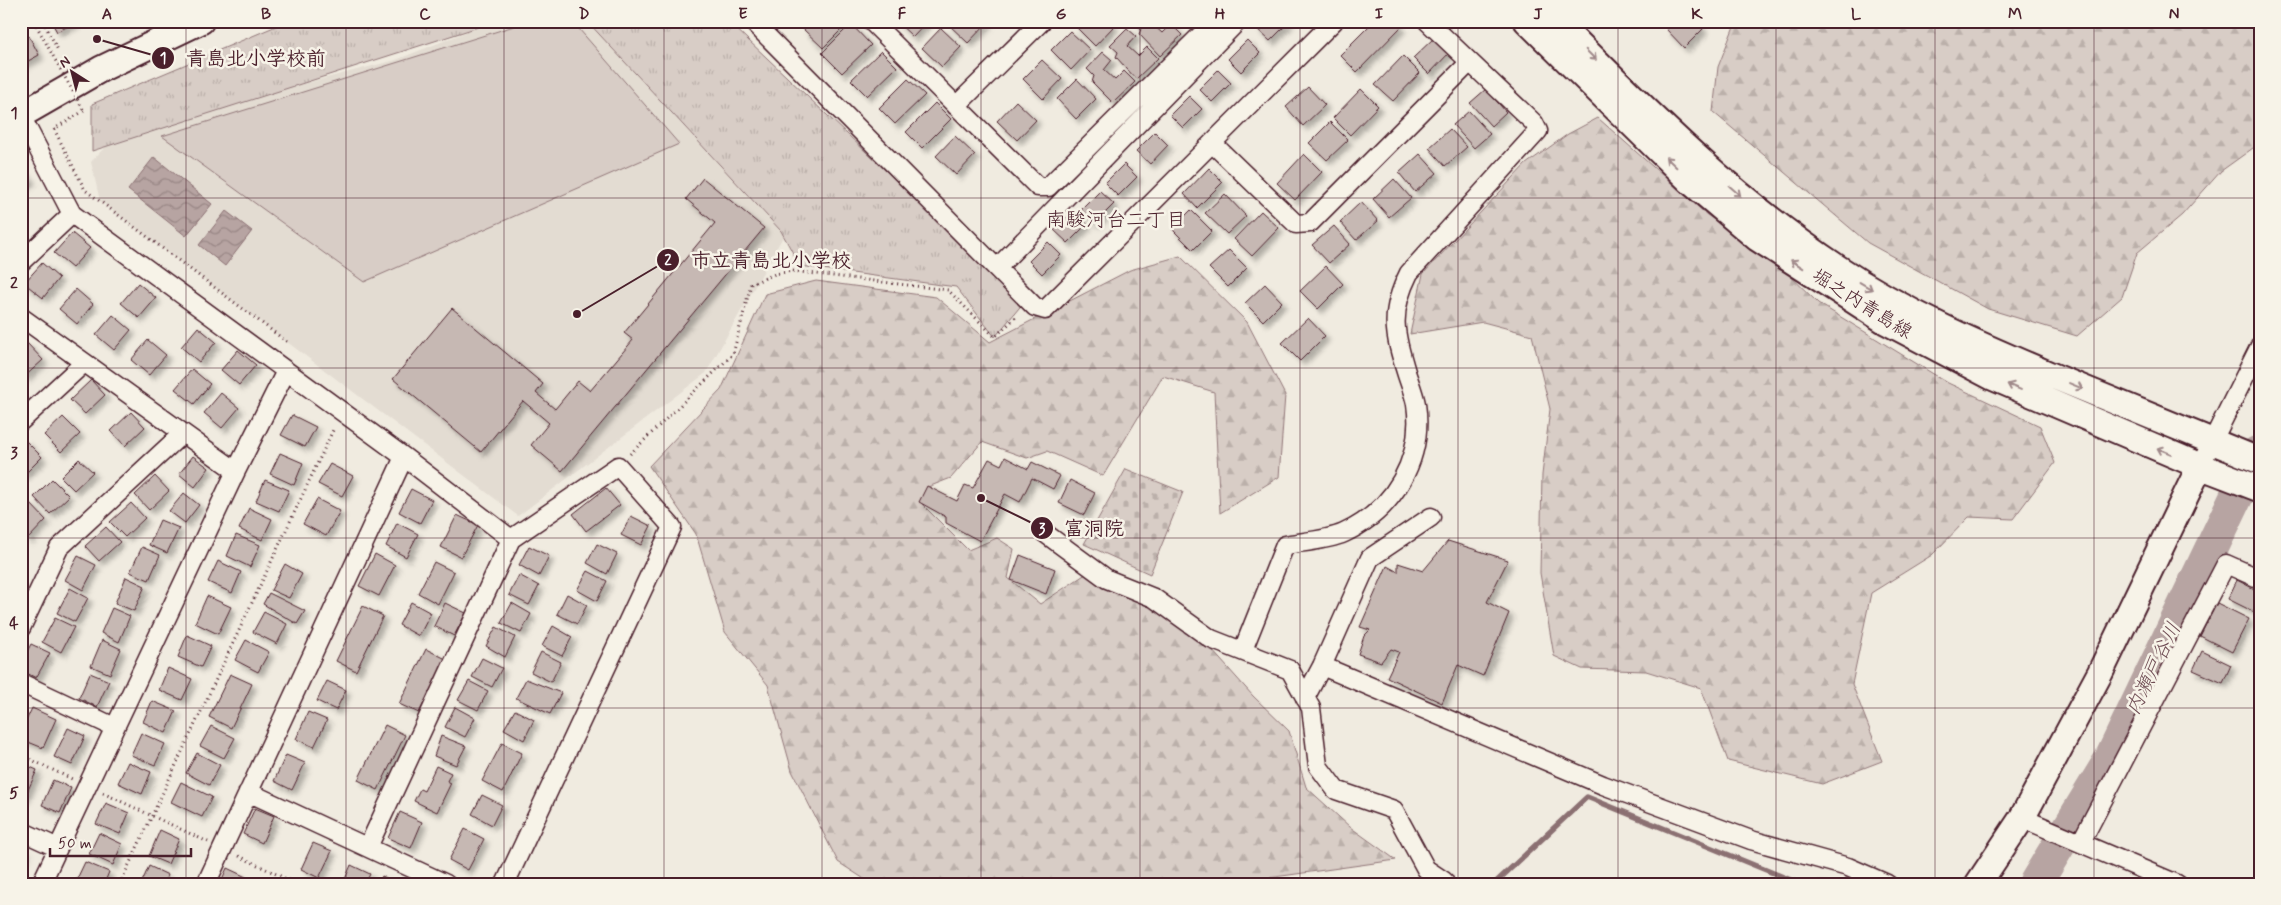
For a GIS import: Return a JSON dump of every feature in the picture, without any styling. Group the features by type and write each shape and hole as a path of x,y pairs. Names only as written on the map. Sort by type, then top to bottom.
{"main road":[{"path":"21,116 101,69 201,21"},
{"name":"堀之内青島線","path":"1527,21 1691,182 1757,238 1887,322 1992,377 2200,466 2260,489"},
{"name":"堀之内青島線","path":"1556,21 1683,146 1767,218 1839,269 1902,307 2000,354 2260,462"},
{"path":"1978,884 2022,818 2100,673 2200,466"}],"street":[{"path":"752,21 1031,302 1045,310 1334,21"},
{"path":"871,21 1038,187 1048,186 1216,21"},
{"path":"956,106 1042,21"},
{"path":"997,268 1238,21"},
{"path":"1243,650 1285,545 1343,534 1370,517 1392,498 1408,470 1418,433 1416,402 1397,344 1395,318 1398,294 1409,273 1538,131 1534,123 1427,21"},
{"path":"1212,143 1296,224 1310,223 1470,62"},
{"path":"21,116 72,214 404,457 511,539"},
{"path":"21,262 72,214"},
{"path":"21,317 236,471"},
{"path":"2200,466 2260,346"},
{"path":"21,421 84,362"},
{"path":"41,884 236,471 286,371"},
{"path":"21,628 59,548 183,433"},
{"path":"206,884 404,457"},
{"path":"368,847 511,539 618,466 672,527 505,884"},
{"path":"1305,698 1322,666 1370,558 1431,517"},
{"path":"1042,531 1107,580 1154,598 1211,639 1290,670 1310,708 1318,766 1322,772 1336,790 1394,810 1426,869 1444,881 1445,884"},
{"path":"2081,842 2226,564 2260,579"},
{"path":"1322,666 1603,785 1750,840 1848,866 1887,884"},
{"path":"21,683 114,727"},
{"path":"248,792 446,884"},
{"path":"2022,818 2177,884"},
{"path":"21,831 58,848"}],"path":[{"path":"34,21 84,111 54,129 86,190 287,342"},
{"path":"43,21 59,52"},
{"path":"618,466 733,354 751,284 775,274 792,271 819,273 948,290 996,337 1031,302"},
{"path":"120,884 342,412"},
{"path":"21,755 297,884"}],"shaded area":[{"path":"494,21 587,21 784,235 706,373 518,516 100,201 91,162 120,131 396,60"}],"green space":[{"path":"288,21 497,21 92,151 92,104"},
{"path":"530,21 572,21 679,144 364,282 162,136"},
{"path":"587,21 728,21 1024,302 995,337 956,287 800,266 781,231"},
{"path":"1736,21 2260,21 2260,143 2221,171 2182,215 2137,253 2122,297 2077,336 1988,309 1868,243 1713,112 1718,67"},
{"path":"1598,118 1707,215 1774,260 1818,303 1948,383 2040,426 2055,463 2013,519 1969,517 1932,555 1871,593 1852,684 1882,761 1822,784 1728,761 1701,688 1646,671 1582,669 1554,656 1540,573 1542,475 1550,409 1532,335 1483,322 1410,334 1423,274 1526,164 1568,134"},
{"path":"1180,256 1247,322 1285,395 1279,477 1220,513 1214,392 1163,376 1103,476 1047,451 1027,458 982,442 951,478 928,487 922,504 968,550 997,538 1014,549 1008,578 1040,604 1098,566 1162,594 1253,696 1289,731 1306,787 1350,827 1396,860 1225,884 872,884 838,862 792,771 768,685 725,632 696,534 649,466 721,390 765,294 816,281 936,297 990,342 1130,270"},
{"path":"1126,469 1183,492 1150,574 1084,544"}],"water":[{"path":"154,157 212,204 186,236 128,190"},
{"path":"226,211 252,231 225,266 199,245"}],"building":[{"path":"51,21 75,21 76,22 57,32"},
{"path":"811,21 834,21 842,29 823,48 803,29"},
{"path":"896,21 928,21 913,37"},
{"path":"951,21 985,21 987,23 968,43 948,24"},
{"path":"1080,21 1109,21 1114,26 1095,46 1075,26"},
{"path":"1153,21 1151,23 1162,33 1171,24 1182,35 1160,56 1139,34 1141,29 1134,22"},
{"path":"1263,21 1289,22 1270,41 1256,28"},
{"path":"1374,21 1395,21 1401,27 1357,72 1340,55"},
{"path":"1675,21 1696,21 1703,29 1684,48 1666,29"},
{"path":"851,24 871,45 842,73 822,53"},
{"path":"941,28 961,47 942,67 922,48"},
{"path":"1127,28 1136,36 1127,46 1138,56 1147,47 1158,58 1136,79 1116,57 1118,52 1110,45"},
{"path":"1070,31 1090,50 1071,70 1051,50"},
{"path":"29,36 39,55 21,65 21,41"},
{"path":"1435,37 1450,52 1429,74 1413,58"},
{"path":"1247,40 1260,53 1241,72 1228,59"},
{"path":"881,51 897,67 867,96 851,80"},
{"path":"1103,52 1112,60 1104,70 1115,80 1124,71 1135,82 1113,103 1092,82 1094,76 1087,69"},
{"path":"1403,56 1420,73 1393,101 1375,85"},
{"path":"1042,60 1062,79 1043,99 1023,79"},
{"path":"1218,70 1231,83 1212,102 1199,89"},
{"path":"908,79 925,95 895,124 879,108"},
{"path":"1077,79 1096,99 1076,119 1057,99"},
{"path":"1308,87 1325,105 1303,126 1286,107"},
{"path":"1361,89 1378,106 1350,135 1333,118"},
{"path":"1486,89 1506,112 1491,126 1470,103"},
{"path":"1189,96 1202,109 1183,128 1170,115"},
{"path":"1016,101 1036,120 1017,140 997,121"},
{"path":"935,103 951,119 922,148 906,132"},
{"path":"1469,111 1490,134 1474,148 1453,125"},
{"path":"1330,122 1348,140 1327,160 1309,143"},
{"path":"1450,129 1467,147 1445,166 1429,148"},
{"path":"1155,132 1168,145 1150,164 1136,151"},
{"path":"955,136 975,155 956,175 936,156"},
{"path":"1304,154 1322,172 1295,200 1277,183"},
{"path":"1420,154 1437,173 1415,192 1399,173"},
{"path":"1124,164 1137,177 1118,196 1105,183"},
{"path":"1209,168 1223,182 1197,208 1184,194"},
{"path":"21,169 31,179 21,188"},
{"path":"703,178 764,228 562,471 531,445 549,423 523,401 481,452 393,379 452,308 543,384 536,393 555,409 578,381 590,391 633,340 624,333 715,223 686,199"},
{"path":"1394,179 1411,198 1389,217 1373,199"},
{"path":"1100,191 1114,204 1095,223 1081,210"},
{"path":"1225,194 1246,216 1227,234 1205,213"},
{"path":"1361,202 1378,221 1356,240 1340,222"},
{"path":"1191,210 1212,231 1193,250 1172,229"},
{"path":"1073,211 1087,224 1068,243 1054,230"},
{"path":"1261,211 1279,228 1252,256 1234,239"},
{"path":"1334,226 1350,244 1329,263 1312,245"},
{"path":"72,233 90,248 72,268 54,253"},
{"path":"1048,242 1061,255 1042,274 1029,261"},
{"path":"1229,250 1247,268 1228,287 1209,268"},
{"path":"42,263 59,278 43,298 24,283"},
{"path":"1326,266 1343,284 1318,309 1300,291"},
{"path":"138,283 156,298 139,318 121,303"},
{"path":"1265,284 1282,302 1263,321 1245,303"},
{"path":"76,289 93,304 77,324 59,309"},
{"path":"113,315 131,330 114,350 96,335"},
{"path":"1308,318 1325,336 1300,361 1282,343"},
{"path":"198,327 216,342 199,362 181,347"},
{"path":"148,340 166,355 149,375 131,360"},
{"path":"27,343 43,360 23,378 21,376 21,348"},
{"path":"238,350 256,365 239,385 221,370"},
{"path":"192,369 210,384 194,404 175,389"},
{"path":"91,380 105,395 85,414 70,400"},
{"path":"221,393 239,408 222,428 204,413"},
{"path":"131,412 145,427 125,446 111,431"},
{"path":"292,415 316,427 305,447 281,435"},
{"path":"63,417 80,434 61,452 44,435"},
{"path":"25,440 42,457 23,476 21,474 21,444"},
{"path":"280,453 303,463 294,485 270,474"},
{"path":"193,456 209,468 195,487 179,474"},
{"path":"1005,457 1028,469 1032,462 1060,476 1053,489 1032,478 1020,502 1005,494 980,541 946,523 946,517 919,502 927,486 957,501 965,485 973,488 989,459 1001,465"},
{"path":"79,459 93,472 74,490 61,477"},
{"path":"330,464 353,476 342,496 318,484"},
{"path":"155,476 169,491 149,510 135,495"},
{"path":"52,479 69,496 50,514 34,497"},
{"path":"265,480 289,490 279,511 256,501"},
{"path":"1070,480 1095,493 1084,515 1059,503"},
{"path":"606,488 620,505 586,531 573,514"},
{"path":"411,489 432,500 420,523 399,512"},
{"path":"184,493 199,505 185,523 169,511"},
{"path":"317,499 340,511 326,536 303,524"},
{"path":"30,503 46,520 28,539 21,532 21,512"},
{"path":"131,503 145,518 125,537 110,522"},
{"path":"249,508 272,519 262,540 239,529"},
{"path":"457,515 478,525 461,557 441,547"},
{"path":"631,516 651,526 641,545 621,535"},
{"path":"160,520 179,528 167,553 149,545"},
{"path":"397,523 418,534 406,557 386,546"},
{"path":"106,527 120,542 99,561 85,546"},
{"path":"236,535 260,545 250,567 227,556"},
{"path":"1448,541 1508,560 1487,602 1509,613 1483,676 1458,665 1442,703 1387,677 1399,652 1391,649 1381,662 1358,654 1364,636 1370,630 1360,627 1387,566 1398,572 1398,563 1423,571"},
{"path":"597,544 617,554 607,574 587,563"},
{"path":"529,546 549,556 539,576 519,565"},
{"path":"142,547 160,555 149,580 130,572"},
{"path":"375,554 395,565 379,596 359,586"},
{"path":"1020,555 1055,569 1046,594 1011,580"},
{"path":"78,556 96,565 83,590 65,580"},
{"path":"218,561 241,572 232,593 208,582"},
{"path":"434,562 454,572 438,604 418,593"},
{"path":"285,564 302,574 289,598 271,590"},
{"path":"588,571 607,581 597,601 577,590"},
{"path":"519,575 539,586 529,605 509,595"},
{"path":"126,577 145,586 134,611 115,603"},
{"path":"2237,580 2260,592 2260,615 2228,599"},
{"path":"70,588 88,598 75,622 57,613"},
{"path":"269,593 305,611 297,624 263,604"},
{"path":"567,594 587,605 577,624 557,614"},
{"path":"207,596 231,607 218,634 195,623"},
{"path":"411,602 431,613 419,636 399,625"},
{"path":"445,603 466,613 454,636 434,626"},
{"path":"512,603 531,614 521,633 501,623"},
{"path":"2217,603 2249,619 2232,652 2200,636"},
{"path":"363,606 383,616 356,671 336,661"},
{"path":"112,608 130,616 119,642 101,633"},
{"path":"264,612 287,624 277,644 253,632"},
{"path":"55,618 74,627 61,652 42,642"},
{"path":"553,626 572,637 562,656 542,646"},
{"path":"496,627 515,637 505,657 486,646"},
{"path":"187,635 211,646 201,667 178,657"},
{"path":"102,640 121,649 110,674 91,666"},
{"path":"246,640 269,652 258,672 235,660"},
{"path":"31,644 50,653 36,678 21,670 21,663"},
{"path":"426,649 446,659 419,713 399,704"},
{"path":"2202,651 2231,665 2223,683 2193,670"},
{"path":"541,652 561,662 551,682 531,672"},
{"path":"482,658 502,668 492,687 472,677"},
{"path":"168,668 192,679 182,700 159,690"},
{"path":"90,673 109,681 97,707 79,698"},
{"path":"230,674 252,684 231,728 209,717"},
{"path":"526,679 561,693 550,714 516,698"},
{"path":"327,681 346,690 336,710 317,701"},
{"path":"469,681 488,691 478,710 458,700"},
{"path":"152,701 176,711 166,733 143,722"},
{"path":"455,707 475,718 465,737 445,727"},
{"path":"32,708 56,719 43,748 21,739 21,732"},
{"path":"515,710 534,720 524,740 504,729"},
{"path":"308,712 327,720 314,747 296,739"},
{"path":"385,725 405,735 378,790 358,780"},
{"path":"211,726 235,738 224,758 200,746"},
{"path":"68,728 85,736 72,765 54,757"},
{"path":"141,733 165,744 155,765 131,755"},
{"path":"441,736 466,746 456,765 434,756"},
{"path":"502,743 522,753 503,792 482,781"},
{"path":"197,753 220,765 209,785 186,773"},
{"path":"286,755 305,763 292,790 274,781"},
{"path":"128,762 151,772 142,794 118,783"},
{"path":"21,763 37,770 24,799 21,798"},
{"path":"436,766 451,773 447,781 451,783 437,812 414,801 420,789 424,791"},
{"path":"53,780 71,788 60,813 42,805"},
{"path":"181,782 212,797 202,817 171,802"},
{"path":"482,795 502,805 492,825 472,814"},
{"path":"106,803 129,813 120,834 96,824"},
{"path":"255,808 274,816 262,843 243,834"},
{"path":"400,812 422,822 411,848 388,838"},
{"path":"465,829 484,839 468,870 449,860"},
{"path":"160,830 179,839 168,864 149,856"},
{"path":"99,833 122,844 113,865 89,854"},
{"path":"313,843 332,851 319,878 301,869"},
{"path":"21,848 26,850 21,859"},
{"path":"85,862 109,872 104,884 75,883"},
{"path":"351,865 370,874 365,884 343,884"},
{"path":"149,866 168,875 164,884 141,884"},
{"path":"227,868 246,877 243,884 220,884"},
{"path":"382,876 400,884 378,884"}],"waterway":[{"name":"内瀬戸谷川","path":"2035,884 2111,759 2257,453"},
{"path":"1494,884 1587,797 1798,883 1839,884"}],"place":[{"name":"青島北小学校前","path":"97,39"},
{"name":"市立青島北小学校","path":"577,314"},
{"name":"富洞院","path":"981,498"}],"district":[{"name":"南駿河台二丁目","path":"1116,220"}]}
